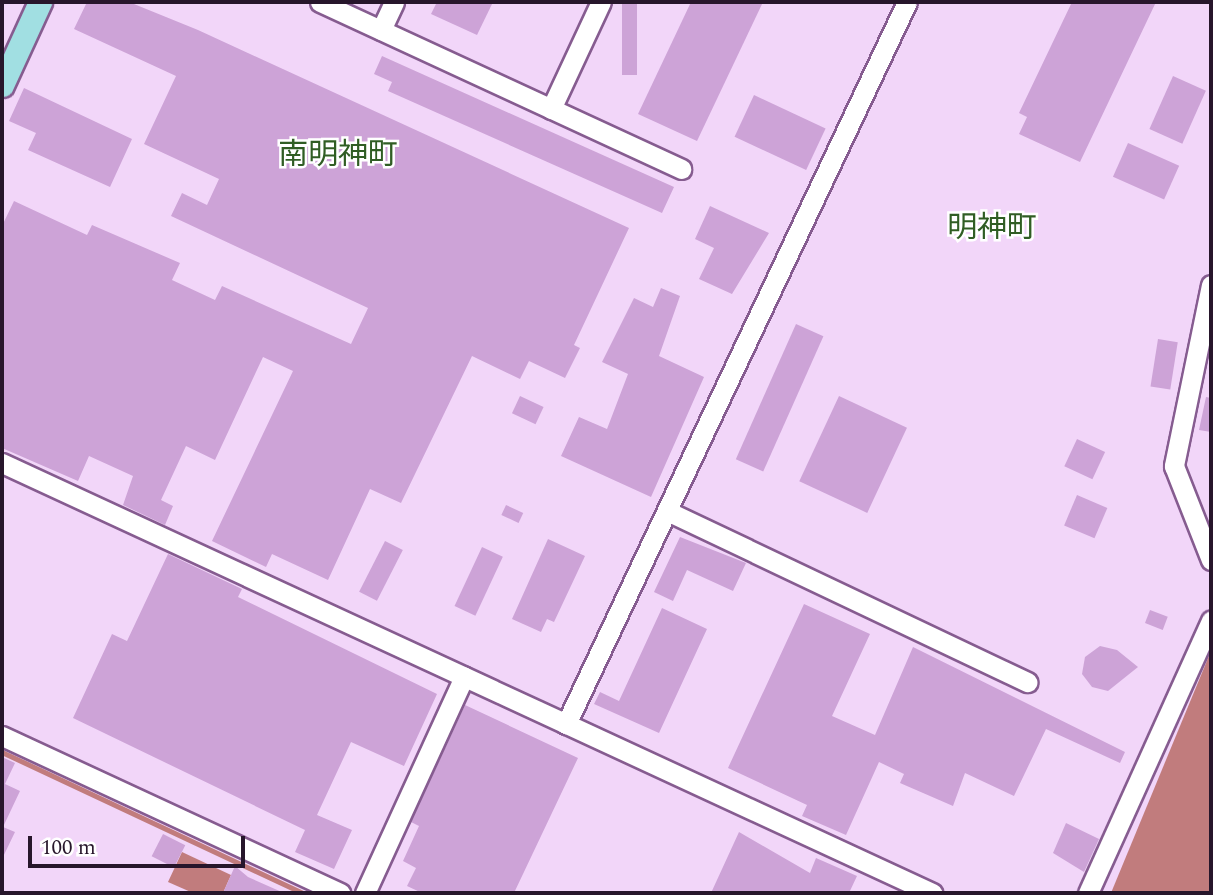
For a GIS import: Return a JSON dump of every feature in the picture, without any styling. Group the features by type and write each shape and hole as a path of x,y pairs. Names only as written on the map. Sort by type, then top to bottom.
{"main road":[{"path":"2,85 40,2"}],"street":[{"path":"320,2 681,169"},
{"path":"381,30 394,2"},
{"path":"551,109 601,2"},
{"path":"566,724 907,2"},
{"path":"1211,285 1174,466 1211,559"},
{"path":"2,463 932,893"},
{"path":"667,511 1027,682"},
{"path":"1088,893 1211,620"},
{"path":"365,893 464,677"},
{"path":"2,736 340,893"}],"shaded area":[{"path":"1211,651 1211,893 1111,893"},
{"path":"182,852 231,875 223,893 193,893 168,882"}],"building":[{"path":"87,2 129,2 198,30 629,228 574,345 580,348 565,378 529,361 520,379 472,356 401,503 370,489 328,580 272,554 266,567 212,541 293,371 263,357 215,460 186,446 161,500 173,506 165,525 123,505 133,476 89,456 78,481 2,448 2,226 14,201 87,235 92,225 180,263 172,280 215,300 222,286 351,344 368,308 171,216 182,193 207,205 219,179 144,144 176,76 74,29"},
{"path":"437,2 493,2 477,35 431,14"},
{"path":"622,2 637,2 637,75 622,75"},
{"path":"691,2 763,2 697,141 638,114"},
{"path":"1072,2 1156,2 1080,162 1019,134 1027,117 1019,113"},
{"path":"382,56 674,187 662,213 388,91 392,82 374,74"},
{"path":"1173,76 1206,91 1182,144 1149,129"},
{"path":"24,88 132,139 110,187 28,150 36,133 9,121"},
{"path":"754,95 826,128 806,170 735,137"},
{"path":"1128,143 1179,166 1164,200 1113,177"},
{"path":"710,206 769,233 732,294 699,279 714,248 695,239"},
{"path":"661,288 680,296 659,356 704,377 651,497 561,456 579,417 607,429 628,374 602,362 634,298 653,307"},
{"path":"796,324 823,336 763,471 736,459"},
{"path":"1158,339 1178,342 1170,390 1150,386"},
{"path":"520,396 544,407 536,424 512,413"},
{"path":"839,396 907,428 867,513 799,481"},
{"path":"1206,397 1211,398 1211,432 1199,430"},
{"path":"1077,439 1105,452 1092,479 1064,466"},
{"path":"1077,495 1107,508 1094,538 1064,525"},
{"path":"506,505 523,513 519,523 501,515"},
{"path":"680,537 746,563 733,591 687,570 673,601 654,592"},
{"path":"548,539 585,556 554,622 547,619 541,632 512,619"},
{"path":"385,541 403,550 377,601 359,592"},
{"path":"482,547 503,557 475,616 455,606"},
{"path":"168,554 242,589 238,597 437,694 404,766 351,742 317,815 352,830 334,869 295,852 305,830 73,718 112,634 127,641"},
{"path":"804,604 870,634 832,716 875,735 913,647 1125,752 1120,763 1046,729 1014,796 965,773 953,806 900,783 904,774 879,762 846,835 802,816 807,805 728,768"},
{"path":"662,608 707,629 659,733 594,704 600,692 619,701"},
{"path":"1150,610 1168,617 1163,630 1145,623"},
{"path":"1100,646 1117,650 1138,667 1108,691 1092,687 1082,674 1085,657"},
{"path":"465,705 578,758 514,893 422,893 407,886 416,868 403,861 419,826 411,822"},
{"path":"2,757 15,763 5,784 20,791 3,827 15,832 2,859"},
{"path":"1066,823 1099,839 1084,872 1053,853"},
{"path":"739,832 810,873 816,858 857,876 849,893 711,893"},
{"path":"163,834 185,845 174,868 152,856"},
{"path":"235,866 248,877 284,893 223,893"}],"waterway":[{"path":"2,752 303,893"}],"district":[{"name":"南明神町","path":"338,155"},
{"name":"明神町","path":"992,228"}]}
